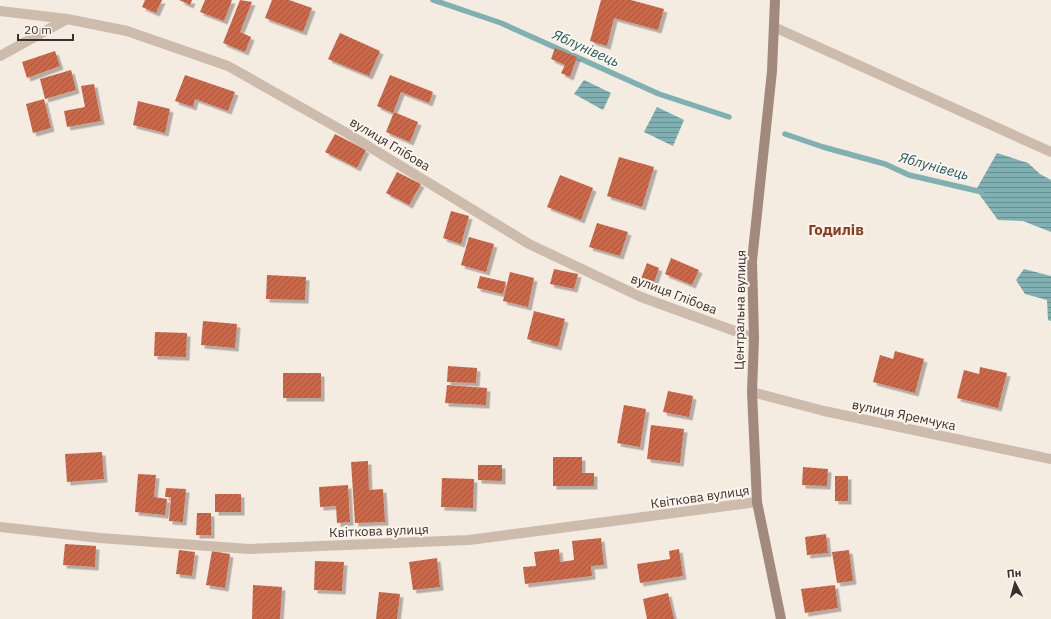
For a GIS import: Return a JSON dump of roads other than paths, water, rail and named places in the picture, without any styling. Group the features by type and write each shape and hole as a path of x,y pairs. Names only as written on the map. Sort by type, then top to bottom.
{"main road":[{"name":"Центральна вулиця","path":"775,0 772,71 752,261 754,338 752,392 757,502 781,619"}],"street":[{"name":"вулиця Глібова","path":"0,11 67,19 127,31 228,66 345,132 529,244 640,297 754,338"},
{"path":"0,56 67,19"},
{"path":"774,28 1051,152"},
{"name":"вулиця Яремчука","path":"752,392 824,411 1051,459"},
{"name":"Квіткова вулиця","path":"0,527 100,538 250,548 469,540 757,502"}],"water":[{"path":"584,80 611,93 603,110 574,94"},
{"path":"657,107 684,120 673,146 644,132"},
{"path":"997,153 1028,163 1040,174 1051,180 1051,232 1023,221 998,220 976,190"},
{"path":"1024,269 1051,276 1051,321 1048,320 1047,300 1025,294 1016,280"}],"waterway":[{"name":"Яблунівець","path":"433,0 501,23 659,94 729,117"},
{"name":"Яблунівець","path":"785,134 823,147 885,164 909,175 982,192"}],"district":[{"name":"Годилів","path":"836,229"}]}
